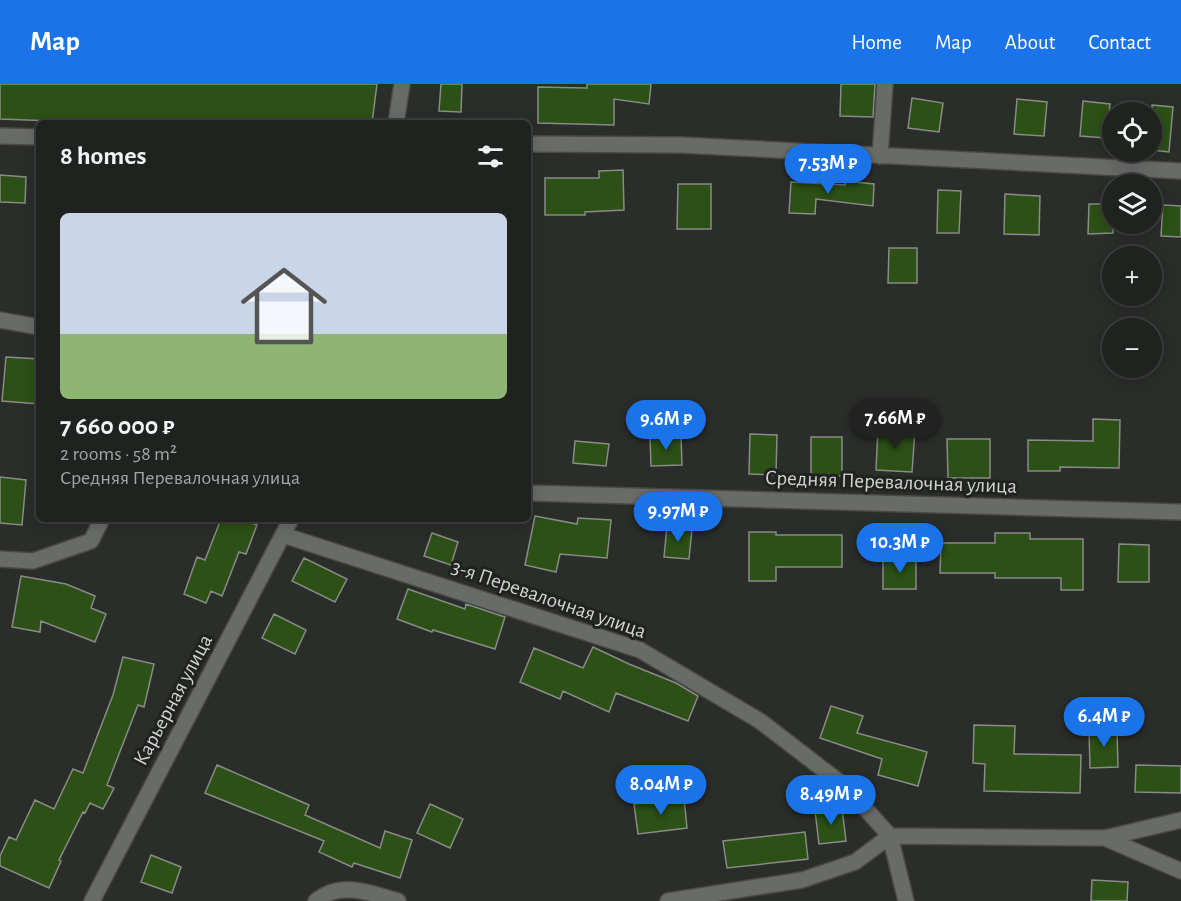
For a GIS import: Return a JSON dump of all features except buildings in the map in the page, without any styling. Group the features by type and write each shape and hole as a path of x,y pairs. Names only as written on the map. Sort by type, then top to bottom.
{"street":[{"path":"396,120 402,84"},
{"path":"880,156 885,84"},
{"path":"0,136 36,137"},
{"path":"531,144 681,145 1181,171"},
{"path":"0,320 36,326"},
{"name":"Средняя Перевалочная улица","path":"531,493 1181,512"},
{"path":"0,559 33,561 91,541 100,522"},
{"name":"Карьерная улица","path":"92,901 290,522"},
{"name":"3-я Перевалочная улица","path":"283,536 640,650 760,721 846,787 890,836"},
{"path":"668,901 802,879 855,862 890,836 1105,838 1181,820"},
{"path":"890,836 906,901"},
{"path":"1105,838 1181,872"},
{"path":"316,901 325,893 340,889 355,889 398,901"}]}
